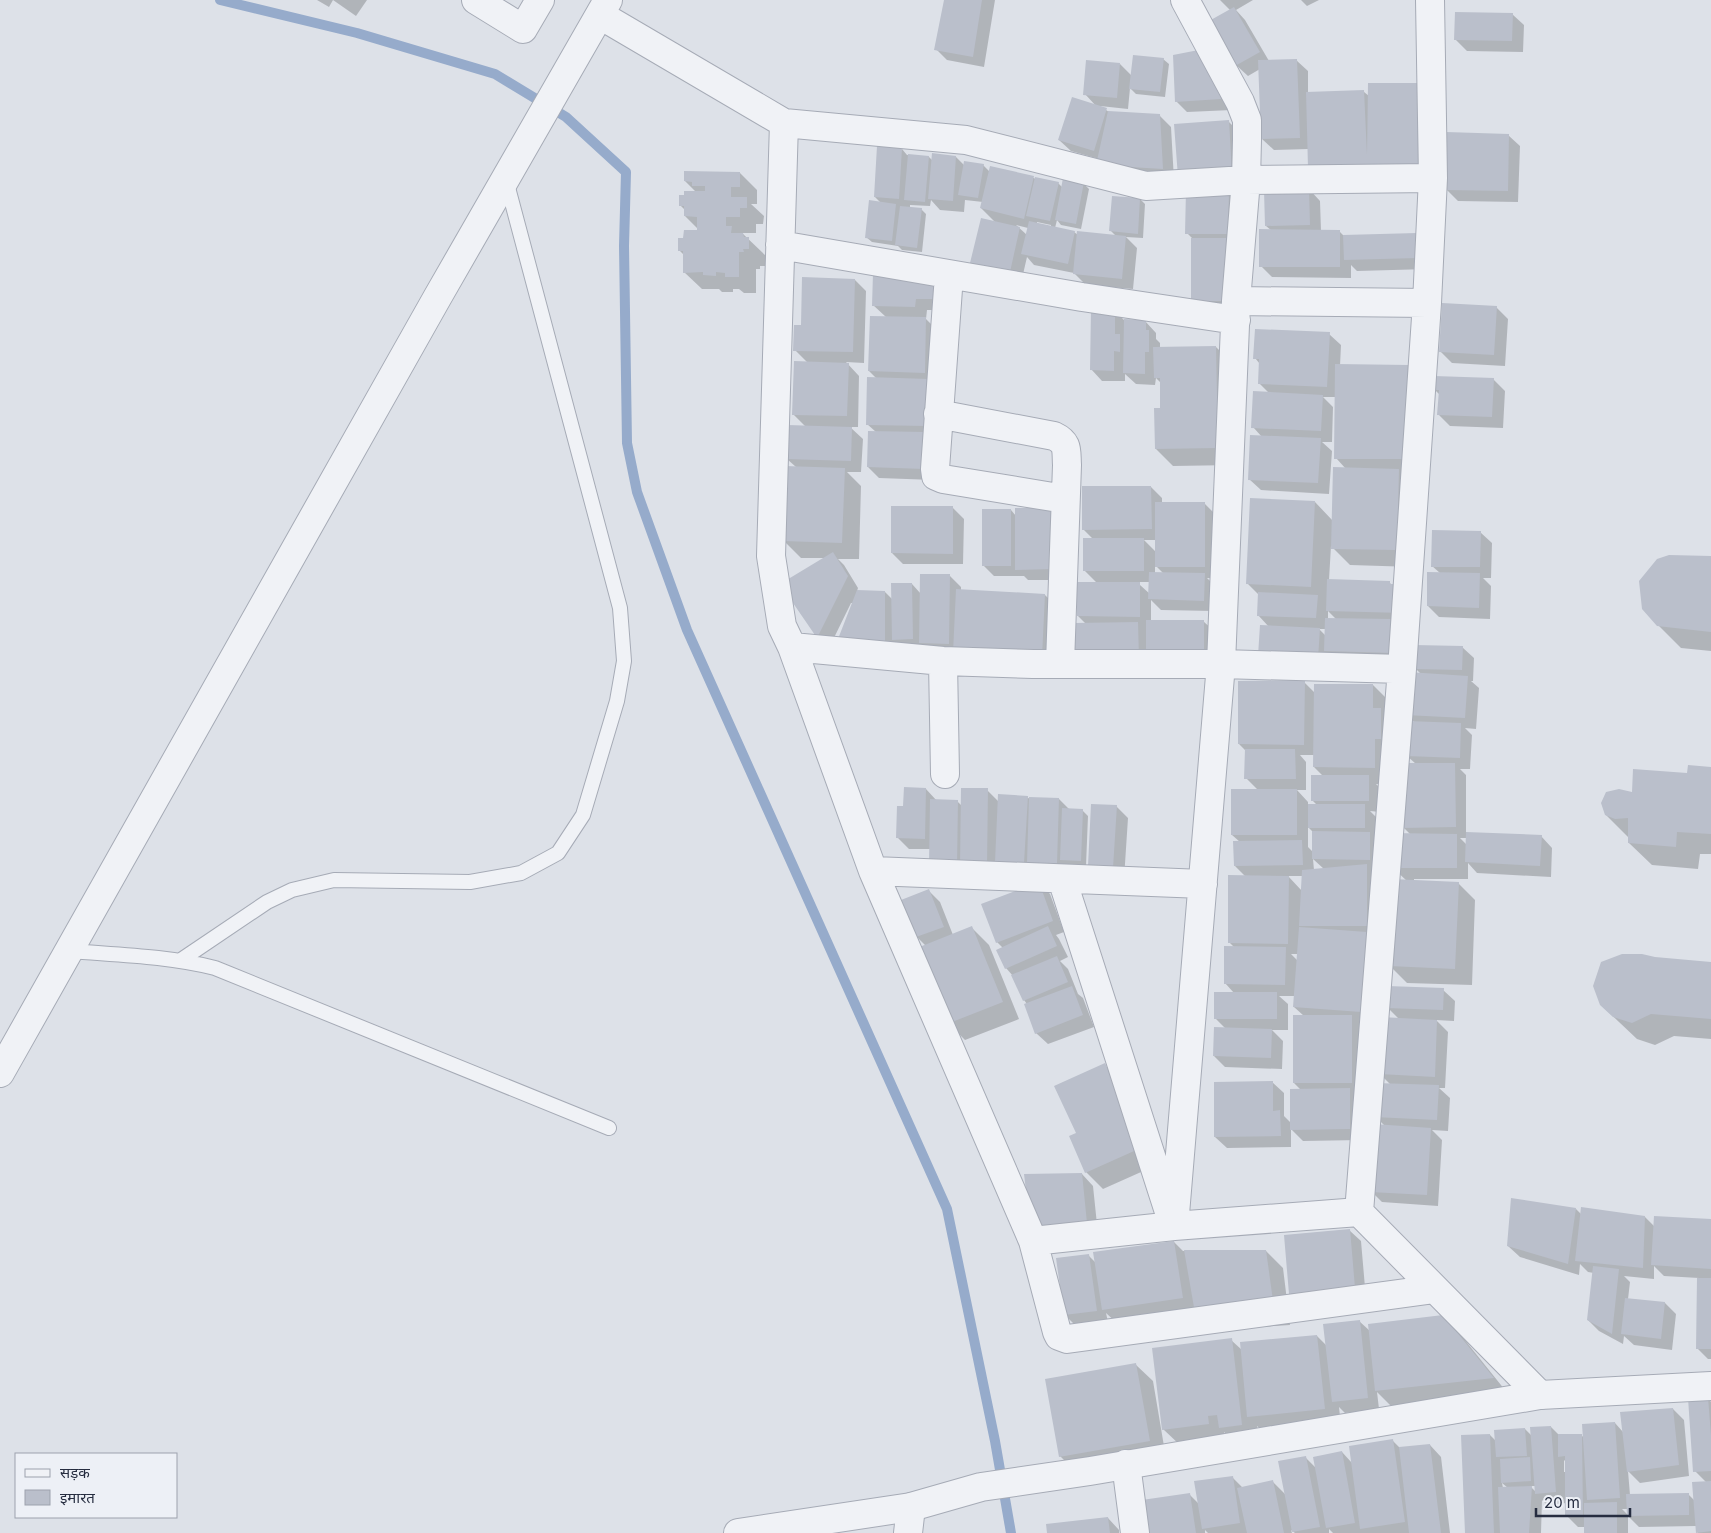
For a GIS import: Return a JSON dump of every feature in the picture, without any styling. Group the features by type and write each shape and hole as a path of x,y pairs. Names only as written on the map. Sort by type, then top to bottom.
{"street":[{"path":"476,0 523,30 540,0"},
{"path":"1174,1226 1221,664 1236,311 1246,180 1247,120 1240,102 1185,0"},
{"path":"1430,0 1432,178 1427,303 1402,669 1359,1212 1540,1395"},
{"path":"0,1073 604,7 784,123 966,140 1146,186 1246,180 1432,178"},
{"path":"784,123 771,556 782,626 792,647 872,871 1033,1241 1059,1336 1067,1339 1435,1289"},
{"path":"780,245 1082,297 1236,311 1427,303"},
{"path":"948,275 938,414 936,476 943,479 1065,499"},
{"path":"938,414 1054,436 1065,444 1060,664"},
{"path":"792,647 943,661 1060,664 1221,664 1402,669"},
{"path":"943,661 945,774"},
{"path":"872,871 1203,884"},
{"path":"1062,879 1174,1226"},
{"path":"1033,1241 1174,1226 1359,1212"},
{"path":"738,1533 910,1520 981,1487 1071,1474 1540,1395 1711,1386"},
{"path":"1126,1464 1135,1533"}],"lane":[{"path":"181,960 267,902 292,890 334,880 470,882 521,873 558,853 583,815 617,701 624,661 620,608 506,180"},
{"path":"70,951 181,960 215,968 610,1128"}],"building":[{"path":"944,0 982,0 973,57 934,50"},
{"path":"1234,7 1260,52 1235,66 1209,21"},
{"path":"1455,12 1513,13 1512,41 1454,40"},
{"path":"1209,48 1221,99 1175,102 1173,55"},
{"path":"1133,55 1164,58 1160,92 1129,89"},
{"path":"1297,59 1300,138 1261,139 1258,60"},
{"path":"1086,60 1120,63 1117,98 1083,95"},
{"path":"1368,83 1421,83 1420,169 1308,168 1306,92 1364,90 1367,155"},
{"path":"1072,97 1107,108 1094,151 1058,140"},
{"path":"1108,111 1160,114 1163,169 1096,165"},
{"path":"1229,120 1232,174 1178,177 1174,124"},
{"path":"1446,132 1509,134 1508,191 1445,190"},
{"path":"877,146 902,148 899,199 874,197"},
{"path":"932,153 956,156 953,201 928,199"},
{"path":"908,154 929,156 925,202 904,200"},
{"path":"964,161 984,164 978,198 958,195"},
{"path":"990,166 1034,176 1024,219 980,208"},
{"path":"684,171 740,172 740,187 731,187 731,197 747,197 747,208 740,208 740,217 726,217 726,226 732,226 731,233 743,233 744,237 749,237 749,249 743,249 744,252 739,252 739,277 725,277 725,273 716,272 716,276 703,275 703,272 683,273 683,251 678,251 678,238 683,238 684,230 697,230 697,217 684,216 684,206 679,206 679,195 684,195 684,191 705,191 705,186 692,186 692,182 684,181"},
{"path":"1035,177 1059,182 1050,221 1026,216"},
{"path":"1063,178 1084,182 1076,224 1055,220"},
{"path":"1309,188 1310,225 1265,226 1264,190"},
{"path":"1186,190 1229,191 1228,234 1185,234"},
{"path":"1112,196 1140,198 1138,234 1109,231"},
{"path":"869,200 896,204 892,241 865,238"},
{"path":"900,206 922,208 917,248 895,245"},
{"path":"981,218 1020,227 1010,272 970,263"},
{"path":"1029,221 1075,231 1068,264 1021,254"},
{"path":"1259,229 1340,230 1340,267 1259,267"},
{"path":"1077,231 1126,236 1122,279 1073,274"},
{"path":"1417,233 1418,258 1344,260 1343,235"},
{"path":"1191,238 1226,238 1225,301 1191,301"},
{"path":"873,273 935,274 934,299 916,299 915,307 872,306"},
{"path":"802,277 855,279 853,352 793,351 794,325 801,325"},
{"path":"1442,303 1497,306 1494,355 1439,352"},
{"path":"1091,309 1115,310 1115,334 1120,334 1120,352 1114,351 1114,371 1090,370"},
{"path":"870,316 926,317 925,373 868,371"},
{"path":"1124,319 1146,320 1146,330 1149,330 1149,352 1145,352 1145,374 1123,373"},
{"path":"1255,329 1330,332 1327,387 1258,384 1259,359 1253,359"},
{"path":"1216,346 1218,448 1155,449 1154,408 1160,408 1160,378 1154,378 1153,347"},
{"path":"794,361 849,363 847,416 792,415"},
{"path":"1335,364 1409,365 1408,459 1334,459"},
{"path":"1434,376 1494,378 1492,417 1437,415 1439,390 1433,390"},
{"path":"867,377 929,379 927,426 866,425"},
{"path":"1253,391 1323,395 1321,431 1251,428"},
{"path":"787,425 852,427 851,461 786,459"},
{"path":"868,431 925,432 924,469 867,467"},
{"path":"1250,435 1321,438 1318,483 1248,480"},
{"path":"785,466 845,468 842,543 783,541"},
{"path":"1333,467 1399,469 1397,550 1331,549"},
{"path":"1082,486 1151,486 1152,529 1082,530"},
{"path":"1250,498 1315,501 1311,587 1246,584"},
{"path":"1155,502 1205,502 1205,567 1155,567"},
{"path":"891,506 953,506 953,554 891,553"},
{"path":"1015,508 1054,508 1054,569 1015,570"},
{"path":"982,509 1011,509 1011,566 982,566"},
{"path":"1432,530 1481,531 1480,567 1431,567"},
{"path":"1083,538 1144,538 1144,571 1083,571"},
{"path":"833,552 848,576 817,638 780,584"},
{"path":"1669,555 1711,556 1711,632 1657,626 1642,609 1639,581 1657,559"},
{"path":"1149,572 1205,573 1204,601 1148,599"},
{"path":"1427,572 1480,573 1479,608 1427,606"},
{"path":"920,574 950,574 949,644 919,643"},
{"path":"1327,579 1390,581 1390,584 1404,584 1404,613 1326,611"},
{"path":"1077,582 1140,582 1140,617 1077,616"},
{"path":"891,583 912,583 913,639 892,640"},
{"path":"956,589 1045,594 1042,657 953,653"},
{"path":"857,590 885,591 885,643 838,639"},
{"path":"1258,592 1318,595 1316,618 1257,616"},
{"path":"1325,618 1393,619 1392,653 1324,651"},
{"path":"1146,620 1204,620 1204,655 1146,654"},
{"path":"1138,622 1139,659 1075,660 1074,623"},
{"path":"1260,625 1320,628 1318,659 1258,656"},
{"path":"1414,645 1463,646 1462,670 1414,669"},
{"path":"1408,672 1468,676 1465,718 1405,715"},
{"path":"1305,680 1304,745 1238,744 1238,681"},
{"path":"1314,684 1373,684 1373,708 1381,708 1381,739 1375,739 1375,768 1313,767"},
{"path":"1408,721 1461,723 1460,758 1406,756"},
{"path":"1245,749 1295,749 1296,779 1244,779"},
{"path":"1402,763 1455,763 1456,827 1402,828"},
{"path":"1688,765 1711,767 1711,834 1677,832 1676,847 1628,843 1628,818 1615,819 1605,815 1601,803 1606,792 1619,789 1632,792 1633,769 1687,773"},
{"path":"1311,775 1369,775 1369,801 1311,801"},
{"path":"904,787 926,788 925,839 896,838 897,806 903,806"},
{"path":"961,788 988,788 987,866 960,866"},
{"path":"1231,789 1297,789 1297,835 1231,835"},
{"path":"998,794 1028,796 1024,863 995,862"},
{"path":"1029,797 1059,798 1057,864 1027,863"},
{"path":"930,799 958,800 957,867 929,866"},
{"path":"1091,804 1117,805 1113,868 1088,866"},
{"path":"1308,804 1365,804 1365,828 1308,828"},
{"path":"1062,808 1083,809 1081,861 1060,860"},
{"path":"1312,831 1370,832 1370,860 1312,859"},
{"path":"1466,832 1542,835 1540,866 1465,862"},
{"path":"1392,833 1457,834 1457,868 1392,868"},
{"path":"1302,840 1303,865 1234,866 1233,841"},
{"path":"1367,864 1367,926 1299,926 1302,870"},
{"path":"1228,875 1289,876 1288,944 1228,943"},
{"path":"1392,879 1459,882 1455,969 1389,966"},
{"path":"1039,882 1053,921 996,943 981,904"},
{"path":"929,889 944,927 916,937 901,900"},
{"path":"972,926 1003,1002 947,1024 917,948"},
{"path":"1048,926 1057,946 1005,969 996,950"},
{"path":"1299,927 1367,932 1361,1012 1293,1007"},
{"path":"1224,946 1286,947 1285,985 1224,984"},
{"path":"1622,954 1642,954 1711,962 1711,1019 1651,1014 1632,1023 1613,1017 1600,1005 1593,986 1601,962"},
{"path":"1057,956 1068,982 1023,1001 1011,975"},
{"path":"1072,986 1083,1015 1035,1034 1024,1004"},
{"path":"1387,986 1444,988 1443,1010 1386,1008"},
{"path":"1214,992 1277,992 1277,1019 1214,1019"},
{"path":"1293,1015 1352,1015 1352,1083 1293,1083"},
{"path":"1381,1017 1437,1020 1435,1077 1379,1074"},
{"path":"1214,1027 1272,1029 1271,1058 1213,1056"},
{"path":"1105,1063 1143,1147 1085,1173 1069,1136 1076,1133 1054,1086"},
{"path":"1273,1081 1273,1111 1280,1110 1281,1136 1214,1137 1214,1082"},
{"path":"1376,1083 1439,1085 1437,1120 1374,1117"},
{"path":"1350,1088 1350,1129 1290,1130 1290,1089"},
{"path":"1374,1124 1431,1128 1427,1195 1370,1192"},
{"path":"1082,1173 1087,1223 1031,1232 1024,1174"},
{"path":"1511,1198 1576,1208 1568,1264 1507,1246"},
{"path":"1581,1207 1645,1216 1643,1268 1575,1261"},
{"path":"1654,1216 1711,1219 1711,1269 1651,1265"},
{"path":"1350,1229 1355,1288 1289,1294 1284,1235"},
{"path":"1174,1241 1183,1298 1102,1310 1093,1252"},
{"path":"1184,1250 1266,1250 1274,1308 1195,1313"},
{"path":"1089,1254 1097,1311 1064,1315 1056,1258"},
{"path":"1593,1266 1619,1269 1612,1334 1587,1320"},
{"path":"1697,1278 1711,1278 1711,1349 1696,1349"},
{"path":"1625,1298 1665,1302 1661,1339 1621,1334"},
{"path":"1443,1315 1494,1378 1375,1391 1368,1324"},
{"path":"1360,1320 1368,1398 1332,1402 1323,1324"},
{"path":"1317,1335 1325,1409 1247,1417 1240,1342"},
{"path":"1232,1338 1242,1425 1219,1428 1217,1415 1208,1416 1209,1424 1162,1430 1152,1348"},
{"path":"1136,1363 1150,1441 1059,1457 1045,1379"},
{"path":"1708,1397 1711,1471 1693,1472 1688,1398"},
{"path":"1673,1408 1679,1465 1627,1472 1620,1412"},
{"path":"1615,1422 1620,1498 1587,1500 1582,1424"},
{"path":"1551,1426 1556,1492 1535,1494 1530,1427"},
{"path":"1525,1428 1527,1456 1496,1457 1494,1430"},
{"path":"1490,1434 1494,1533 1465,1533 1461,1435"},
{"path":"1558,1434 1582,1434 1583,1516 1565,1516 1565,1456 1558,1457"},
{"path":"1393,1439 1405,1522 1360,1529 1349,1446"},
{"path":"1430,1444 1441,1533 1409,1533 1399,1447"},
{"path":"1342,1451 1355,1523 1326,1528 1313,1457"},
{"path":"1306,1456 1320,1527 1292,1532 1278,1461"},
{"path":"1530,1457 1531,1481 1501,1483 1500,1459"},
{"path":"1233,1476 1240,1523 1202,1529 1194,1481"},
{"path":"1273,1480 1284,1533 1247,1533 1237,1488"},
{"path":"1711,1481 1711,1531 1696,1533 1692,1482"},
{"path":"1532,1486 1529,1533 1500,1533 1498,1487"},
{"path":"1190,1493 1196,1533 1140,1533 1135,1501"},
{"path":"1689,1493 1689,1515 1627,1516 1626,1494"},
{"path":"1617,1502 1617,1533 1584,1533 1584,1503"},
{"path":"1108,1517 1110,1533 1047,1533 1046,1524"}],"waterway":[{"path":"220,0 357,33 495,74 566,117 626,172 624,246 627,443 637,492 687,630 947,1209 995,1441 1011,1533"}]}
